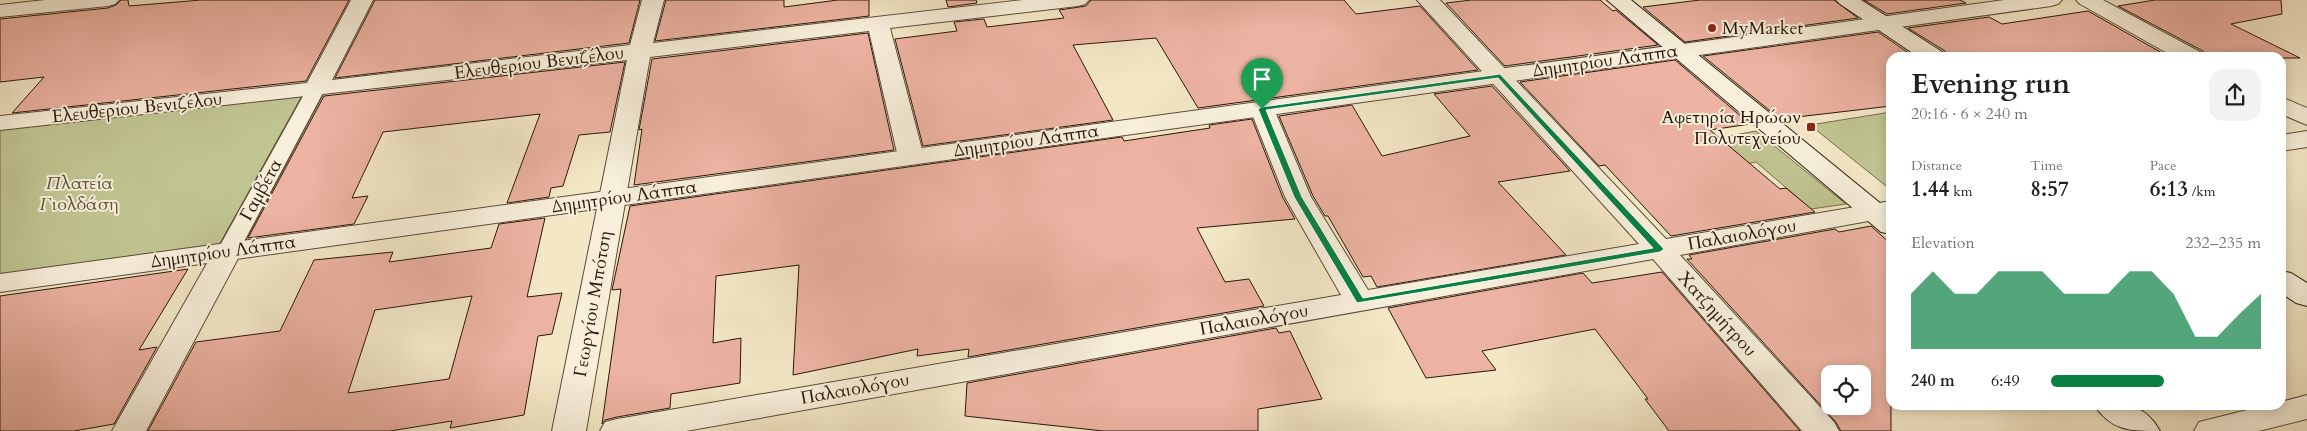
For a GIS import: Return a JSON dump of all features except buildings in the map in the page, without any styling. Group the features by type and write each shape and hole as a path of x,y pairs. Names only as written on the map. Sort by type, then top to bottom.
{"street":[{"path":"0,11 108,0"},
{"name":"Γαμβέτα","path":"129,431 316,89 362,0"},
{"name":"Γεωργίου Μπότση","path":"569,431 640,51 653,0"},
{"name":"Ελευθερίου Βενιζέλου","path":"0,123 316,89 1078,0"},
{"name":"Χατζημήτρου","path":"1428,0 1660,249 1822,431"},
{"path":"1618,0 1679,51 1886,215"},
{"path":"1847,0 1927,52"},
{"name":"Δημητρίου Λάππα","path":"0,283 2051,0"},
{"path":"2087,0 2183,52"},
{"path":"878,23 911,157"},
{"path":"2286,107 2307,118"},
{"path":"1262,109 1298,197 1360,301"},
{"path":"2286,142 2307,139"},
{"name":"Παλαιολόγου","path":"617,431 1660,249 1886,215"},
{"path":"2286,283 2307,296"},
{"path":"2211,431 2307,407"},
{"path":"2117,410 2143,431"}],"green space":[{"name":"Πλατεία Γιολδάση","path":"307,93 221,249 0,278 0,127"},
{"path":"1886,113 1886,186 1810,125"},
{"path":"1756,131 1846,204 1811,209 1756,162 1732,167 1702,141"}],"place":[{"name":"MyMarket","path":"1712,28"},
{"name":"Αφετηρία Ηρώων Πολυτεχνείου","path":"1811,127"}],"route":[{"path":"1500,76 1660,249 1360,301 1298,197 1262,109 1500,76"}]}
